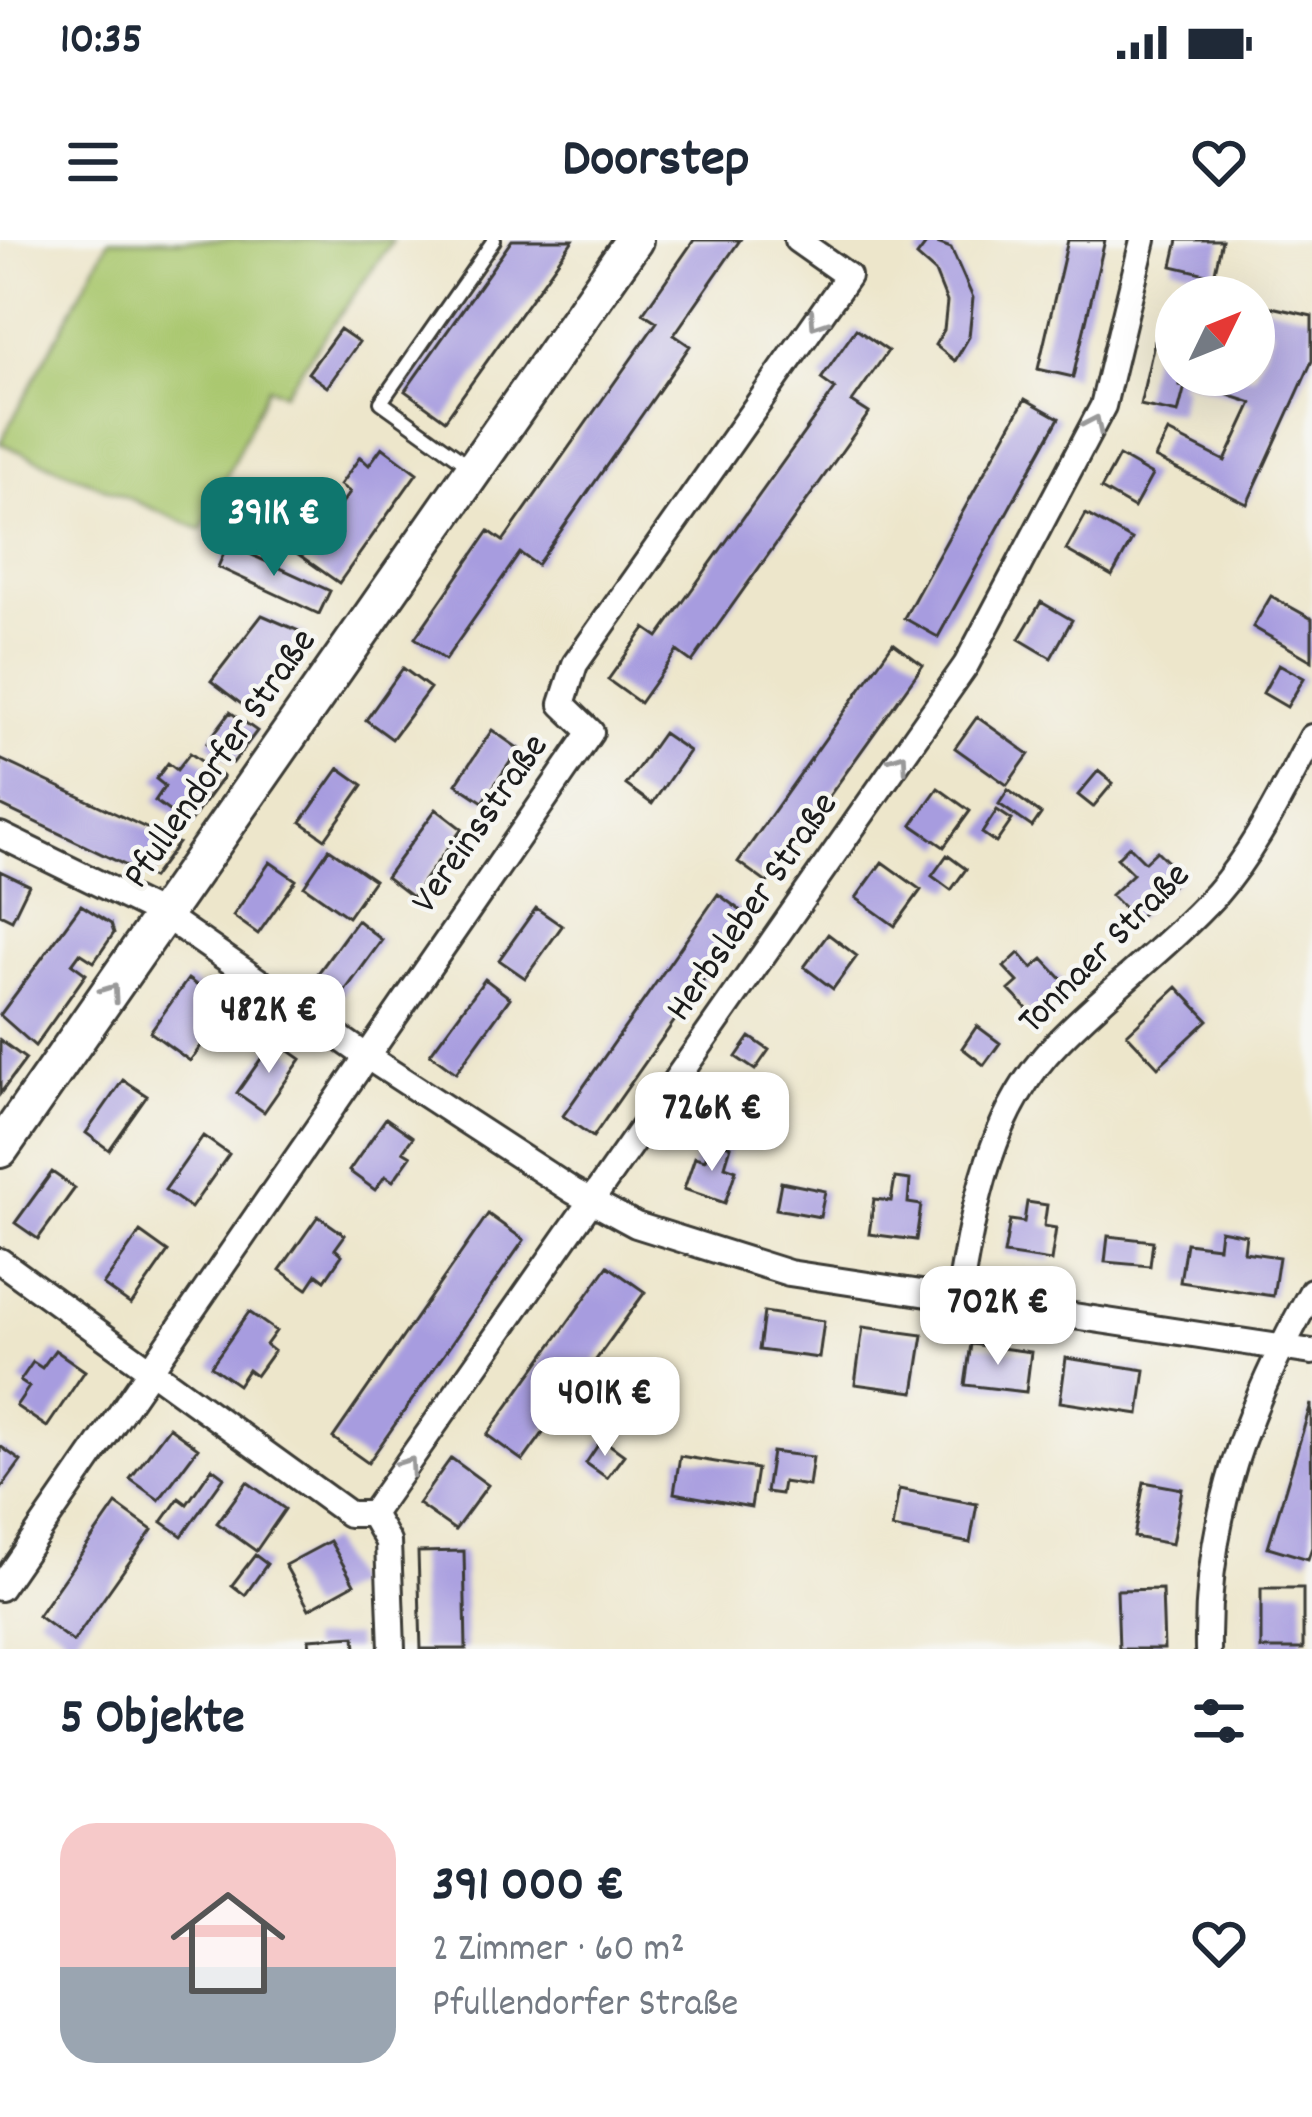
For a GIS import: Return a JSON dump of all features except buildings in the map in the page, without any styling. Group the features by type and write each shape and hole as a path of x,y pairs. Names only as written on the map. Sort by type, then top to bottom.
{"main road":[{"name":"Pfullendorfer Straße","path":"0,1148 634,240"}],"street":[{"name":"Vereinsstraße","path":"0,1588 591,732 562,704 575,664 848,276 797,240"},
{"name":"Herbsleber Straße","path":"372,1514 966,665 1103,406 1143,240"},
{"name":"Tonnaer Straße","path":"959,1295 975,1195 1024,1087 1054,1046 1230,877 1312,736"},
{"path":"0,835 165,916 366,1056 593,1202 685,1243 789,1273 959,1295 1312,1352"},
{"path":"0,1261 349,1514 372,1514 388,1542 392,1649"},
{"path":"1208,1649 1207,1577 1228,1476 1281,1347 1312,1291"}],"lane":[{"path":"474,470 381,402 494,240"}],"green space":[{"path":"109,240 393,240 284,393 268,387 202,530 0,443"}]}
